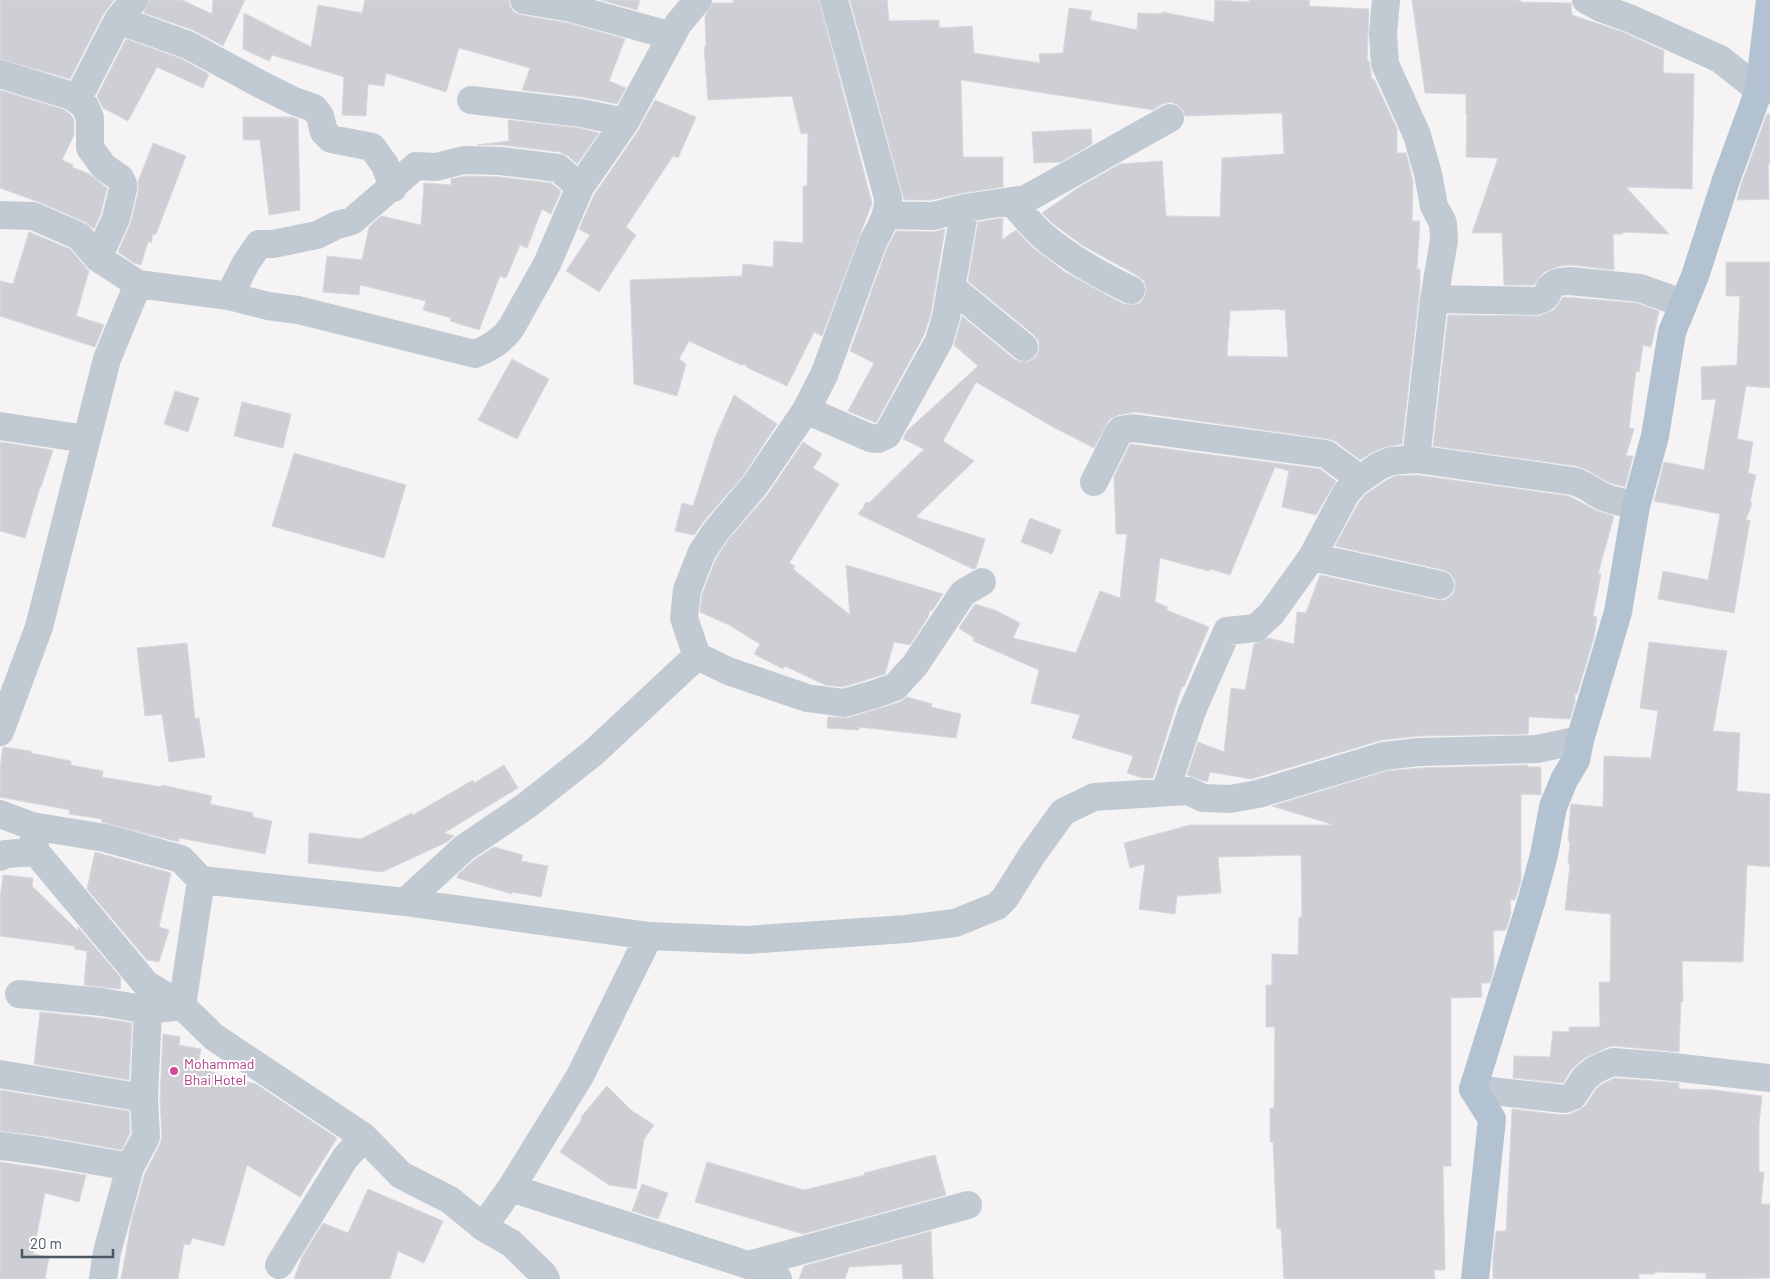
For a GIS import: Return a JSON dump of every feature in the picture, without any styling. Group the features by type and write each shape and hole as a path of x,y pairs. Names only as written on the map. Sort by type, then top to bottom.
{"main road":[{"path":"1475,1279 1492,1119 1473,1089 1532,899 1544,855 1553,807 1564,780 1576,760 1580,740 1618,612 1636,506 1655,436 1672,332 1695,276 1726,180 1765,90 1770,0"}],"street":[{"path":"524,0 571,8 672,36"},
{"path":"0,215 33,216 79,236 98,258 138,284 229,296 268,306 298,310 475,354 491,347 505,337 511,328 547,264 580,187 625,122 678,24 698,0"},
{"path":"834,0 888,198 886,215 872,242 824,375 806,410 755,485 716,531 702,552 688,590 684,618 697,656 728,672 807,698 844,703 895,687 920,659 963,593 982,582"},
{"path":"1386,0 1383,34 1385,64 1417,135 1428,174 1434,206 1443,223 1444,240 1434,299 1416,459"},
{"path":"1586,0 1602,8 1631,9 1720,59 1765,90"},
{"path":"77,100 126,10 258,83 294,101 314,108 318,111 324,132 331,139 372,147 384,165 392,188"},
{"path":"0,74 72,96 85,106 90,118 90,148 104,167 120,178 123,184 116,218 98,258"},
{"path":"471,100 581,113 625,122"},
{"path":"886,215 933,216 964,208 1026,199 1170,118"},
{"path":"229,296 246,263 259,244 273,244 317,234 352,221 416,166 436,167 464,160 500,161 558,168 580,187"},
{"path":"1011,201 1041,234 1068,256 1101,276 1131,290"},
{"path":"806,410 870,438 878,439 887,435 939,342 946,317 964,208"},
{"path":"1434,299 1535,301 1542,300 1548,295 1554,284 1570,281 1640,288 1682,304"},
{"path":"0,731 39,627 107,359 138,284"},
{"path":"951,287 1024,346"},
{"path":"0,426 86,439"},
{"path":"1094,482 1118,434 1126,428 1326,454 1360,479"},
{"path":"1165,792 1192,710 1227,631 1256,628 1271,614 1312,557 1346,493 1360,479 1379,466 1391,461 1416,459 1580,482 1604,497 1636,506"},
{"path":"1312,557 1440,585"},
{"path":"405,902 464,848 526,806 593,753 697,656"},
{"path":"0,856 34,839 105,838 181,859 201,880 405,902 649,936 746,940 906,929 955,923 996,906 1005,898 1032,855 1064,812 1094,797 1188,791 1203,798 1218,800 1240,798 1384,756 1419,752 1537,749 1580,740"},
{"path":"0,814 34,839 146,984 182,1006 214,1037 364,1137 401,1175 450,1200 483,1227 511,1243 546,1279"},
{"path":"182,1006 201,880"},
{"path":"483,1227 510,1188 580,1076 649,936"},
{"path":"19,994 102,1002 148,1010 182,1006"},
{"path":"103,1279 107,1252 130,1167 146,1137 144,1098 148,1010"},
{"path":"1473,1089 1565,1099 1573,1096 1584,1079 1593,1072 1614,1062 1770,1078"},
{"path":"0,1074 144,1098"},
{"path":"279,1265 345,1158 364,1137"},
{"path":"0,1146 130,1167"},
{"path":"510,1188 748,1265 778,1279"},
{"path":"748,1265 968,1205"}],"building":[{"path":"0,0 114,0 104,13 70,79 0,59"},
{"path":"149,0 182,0 212,14 213,0 245,0 223,46 193,30 144,13"},
{"path":"365,0 509,0 514,12 521,15 568,23 625,39 609,81 626,88 617,104 583,97 522,90 530,68 459,48 446,92 386,73 384,86 368,84 366,116 342,115 344,77 272,55 269,61 243,49 244,13 311,47 318,5 362,13"},
{"path":"601,0 640,0 637,10"},
{"path":"733,0 819,0 872,203 822,336 814,332 787,386 746,367 747,364 741,365 689,341 679,359 686,364 677,396 634,384 630,280 742,276 743,264 773,267 774,241 803,243 803,186 807,186 808,133 801,134 792,96 708,100 704,47 706,47 705,16 713,3 734,3"},
{"path":"850,0 887,0 889,21 939,20 939,28 972,26 974,53 1040,63 1039,54 1063,53 1069,8 1092,11 1090,20 1137,30 1138,13 1162,14 1162,12 1214,22 1215,0 1249,2 1249,0 1310,0 1309,6 1369,9 1367,61 1369,61 1372,79 1374,79 1397,129 1397,153 1406,153 1413,181 1412,221 1420,221 1417,269 1420,269 1420,286 1402,444 1385,447 1360,460 1335,441 1328,439 1135,412 1118,415 1109,420 1094,448 1051,426 976,382 943,441 974,461 916,517 985,539 976,568 973,569 858,514 866,502 869,503 924,449 903,439 907,431 978,366 954,345 962,316 1014,359 1021,362 1030,361 1036,357 1039,350 1039,342 1034,335 968,281 978,222 1003,218 1002,240 1016,230 1032,247 1065,272 1124,304 1133,305 1140,303 1145,296 1146,288 1144,281 1082,245 1052,223 1042,213 1081,186 1120,164 1162,161 1166,216 1220,217 1222,158 1284,154 1282,113 1185,116 1183,110 1178,105 1171,102 1162,104 1153,110 961,80 963,157 1003,157 1003,187 931,200 904,200","holes":["1285,310 1288,357 1227,356 1230,311"]},
{"path":"1412,0 1520,0 1521,2 1571,3 1572,15 1623,32 1664,51 1663,73 1694,74 1692,189 1626,187 1669,234 1623,232 1623,234 1613,234 1614,270 1572,265 1560,266 1544,272 1534,285 1504,285 1502,233 1472,233 1498,158 1466,157 1466,94 1425,93"},
{"path":"126,39 182,59 209,74 203,88 157,67 128,121 103,108 97,96"},
{"path":"0,90 65,110 72,116 74,135 62,160 73,165 72,167 89,174 107,188 101,213 94,229 85,222 0,188"},
{"path":"655,100 696,117 678,158 673,156 626,227 636,235 599,292 566,271 590,235 579,229 594,195 638,131"},
{"path":"1767,114 1770,114 1769,199 1737,200 1741,185"},
{"path":"243,117 291,117 298,119 300,210 269,215 260,140 243,140"},
{"path":"508,120 579,128 599,133 577,164 560,152 502,145 477,145 509,141"},
{"path":"1091,129 1092,144 1061,162 1034,163 1032,132"},
{"path":"153,143 186,156 156,234 152,235 152,242 148,242 141,265 134,263 118,252 131,222 138,193 138,182"},
{"path":"466,176 499,177 551,183 561,191 551,214 542,209 527,248 520,245 506,278 500,276 479,330 450,321 451,318 423,310 426,301 360,285 359,295 323,292 327,256 362,260 369,227 381,216 421,225 424,183 451,185 451,179"},
{"path":"945,229 931,313 924,335 876,423 848,411 874,363 850,351 887,248 896,231 933,232"},
{"path":"29,232 70,249 89,271 76,316 104,325 95,347 0,316 0,281 13,284"},
{"path":"1726,262 1770,262 1770,388 1746,386 1737,439 1753,442 1748,473 1756,475 1750,502 1752,503 1746,520 1750,520 1734,613 1658,599 1663,571 1708,580 1720,514 1654,501 1664,462 1704,470 1716,399 1702,400 1701,367 1737,365 1740,296 1726,296"},
{"path":"1563,297 1637,303 1659,311 1651,347 1643,345 1639,372 1636,371 1629,428 1634,429 1626,456 1633,456 1625,487 1610,483 1576,466 1433,446 1448,315 1539,316 1554,310"},
{"path":"512,359 549,379 517,439 478,420"},
{"path":"175,391 199,398 188,432 164,424"},
{"path":"734,395 777,424 743,476 694,535 675,531 682,503 693,506 715,438"},
{"path":"242,402 291,414 283,448 234,436"},
{"path":"0,442 53,450 25,538 0,531"},
{"path":"803,442 822,454 813,468 839,484 789,563 795,566 793,569 850,615 846,565 943,594 932,611 930,610 928,617 910,645 894,642 885,674 843,687 825,685 785,666 783,669 754,654 760,644 729,625 700,612 702,594 716,559 728,540 768,494"},
{"path":"1130,444 1320,469 1336,481 1316,515 1282,507 1289,471 1275,467 1230,575 1160,558 1155,602 1168,607 1166,610 1209,627 1184,687 1182,686 1153,778 1142,778 1127,773 1133,756 1072,738 1080,715 1031,703 1039,670 973,641 974,638 959,628 975,604 997,611 1020,623 1013,638 1076,653 1100,591 1120,598 1127,534 1116,534 1114,477"},
{"path":"294,453 406,485 384,558 272,526"},
{"path":"1416,475 1569,496 1597,511 1614,516 1598,574 1601,574 1593,616 1597,617 1594,637 1577,694 1575,694 1575,703 1570,719 1529,717 1528,734 1419,736 1382,740 1251,779 1210,772 1207,782 1187,775 1198,742 1224,752 1231,688 1245,690 1254,644 1268,638 1294,644 1297,612 1306,613 1320,575 1437,600 1445,600 1452,595 1455,589 1455,581 1451,574 1444,570 1335,546 1359,502 1366,494 1395,476"},
{"path":"1030,518 1061,530 1052,554 1021,542"},
{"path":"1649,642 1727,651 1713,731 1740,733 1737,791 1770,794 1770,867 1747,865 1743,962 1682,961 1683,1001 1681,1002 1679,1052 1614,1046 1583,1059 1571,1070 1563,1083 1513,1078 1514,1056 1550,1057 1553,1031 1569,1032 1569,1027 1600,1027 1599,982 1610,982 1611,914 1565,910 1570,864 1568,864 1570,841 1568,841 1571,804 1603,807 1604,756 1651,758 1658,711 1640,708"},
{"path":"187,643 195,719 199,718 205,757 169,762 162,714 145,716 137,648"},
{"path":"907,697 932,704 931,707 961,714 956,738 859,727 859,730 827,728 828,717 848,718 900,702"},
{"path":"3,747 31,751 31,753 71,761 71,765 103,771 102,777 162,787 162,785 212,796 210,804 253,813 253,817 272,821 265,854 179,838 179,842 101,822 102,819 69,814 70,810 0,797 0,768"},
{"path":"504,765 518,788 444,833 454,836 447,842 382,872 308,863 309,833 361,839 412,813 413,815 473,780 474,783"},
{"path":"1528,765 1528,767 1541,767 1541,795 1521,794 1521,881 1515,900 1510,900 1511,913 1506,930 1493,931 1494,968 1490,983 1481,983 1482,997 1451,998 1451,1166 1443,1166 1445,1270 1434,1270 1435,1279 1284,1279 1281,1229 1277,1229 1273,1142 1270,1142 1270,1108 1274,1108 1275,1027 1266,1027 1266,985 1272,985 1272,954 1298,955 1299,917 1302,917 1301,855 1218,857 1221,893 1177,896 1175,914 1139,909 1145,864 1130,868 1124,843 1190,825 1334,825 1272,806 1387,771 1420,768"},
{"path":"494,847 523,855 521,861 548,866 541,897 512,892 512,894 457,878 458,874 474,860"},
{"path":"95,852 171,873 159,927 169,930 159,962 147,960 87,889"},
{"path":"3,875 33,878 32,886 78,931 78,927 121,978 120,989 84,985 87,951 74,949 75,946 0,936 0,899"},
{"path":"40,1012 132,1023 129,1080 34,1064"},
{"path":"163,1034 180,1037 179,1045 201,1049 197,1068 256,1084 337,1138 300,1197 247,1165 224,1246 192,1238 190,1245 184,1244 178,1279 121,1279 132,1218 145,1173 162,1137 160,1098"},
{"path":"1615,1078 1679,1083 1679,1089 1714,1090 1762,1096 1759,1124 1759,1172 1764,1172 1761,1204 1770,1204 1770,1278 1706,1279 1706,1273 1655,1272 1655,1274 1639,1274 1639,1279 1493,1279 1496,1231 1506,1231 1512,1109 1563,1115 1570,1114 1586,1105 1596,1089 1602,1084"},
{"path":"607,1086 632,1111 654,1125 644,1139 636,1189 609,1185 560,1152 582,1119 581,1117"},
{"path":"0,1090 129,1111 130,1133 122,1150 43,1136 0,1131"},
{"path":"935,1155 946,1195 803,1234 695,1202 707,1162 804,1190"},
{"path":"0,1162 86,1175 79,1202 45,1193 33,1254 49,1257 45,1279 0,1279"},
{"path":"642,1184 668,1193 658,1219 632,1211"},
{"path":"368,1189 443,1221 424,1263 398,1251 390,1279 294,1279 302,1257 323,1223 348,1233"},
{"path":"931,1231 933,1279 903,1279 902,1264 849,1267 845,1279 799,1279 804,1266"}],"place":[{"name":"Mohammad Bhai Hotel","path":"174,1071"}]}
